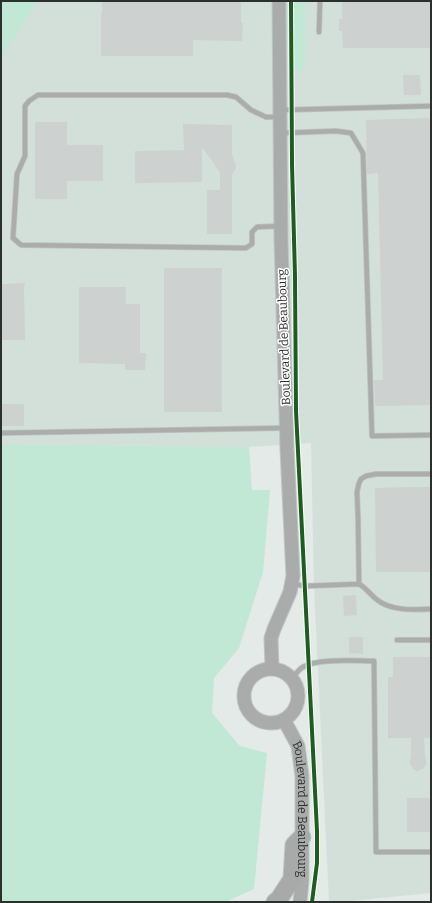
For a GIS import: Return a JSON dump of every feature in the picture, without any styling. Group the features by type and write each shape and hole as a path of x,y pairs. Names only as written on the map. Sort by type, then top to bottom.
{"highway":[{"path":"275,902 279,899 292,879 294,845 302,837"}],"main road":[{"name":"Boulevard de Beaubourg","path":"272,668 271,638 290,592 293,576 286,428 281,226 278,1"},
{"path":"272,668 287,673 292,678 297,685 299,693 296,708 291,715 276,723 267,723 258,720 251,714 246,707 244,698 245,689 255,674 272,668"},
{"name":"Boulevard de Beaubourg","path":"284,720 298,746 302,776 302,880 300,902"}],"lane":[{"path":"319,32 320,1"},
{"path":"281,226 257,227 252,232 252,244 246,248 21,245 13,238 17,174 25,156 25,106 29,101 38,95 227,95 236,97 251,110 266,117 280,114 431,106"},
{"path":"280,133 336,131 351,133 363,153 372,436 431,435"},
{"path":"1,433 286,428"},
{"path":"359,584 357,492 361,479 366,476 376,474 431,474"},
{"path":"292,584 306,586 359,584 364,587 375,599 382,603 396,608 431,610"},
{"path":"397,640 431,640"},
{"path":"292,678 301,668 310,663 374,660 376,852 431,852"}],"shaded area":[{"path":"1,1 431,1 431,893 329,902 314,587 311,443 249,447 1,444"}],"green space":[{"path":"1,1 38,1 1,59"},
{"path":"291,1 305,1 305,59 303,67 299,72 291,65"},
{"path":"1,444 249,447 252,490 270,490 263,572 239,648 214,678 212,713 240,746 267,753 254,889 225,902 1,902"}],"building":[{"path":"102,1 241,1 241,23 243,23 242,41 193,40 193,56 101,56"},
{"path":"342,1 431,1 431,48 343,48 342,31 339,31 339,19 342,19"},
{"path":"403,75 420,75 421,95 404,95"},
{"path":"431,118 431,405 375,406 374,380 383,380 378,173 367,174 366,120"},
{"path":"35,122 67,122 67,145 103,145 103,181 67,181 67,199 35,199"},
{"path":"183,124 232,125 232,155 236,165 232,175 232,234 207,234 207,190 220,190 220,172 202,147 202,182 135,183 135,151 184,150"},
{"path":"164,268 222,268 222,412 164,412"},
{"path":"25,283 25,340 1,340 1,284"},
{"path":"79,287 126,287 126,304 140,304 140,353 146,353 145,370 125,370 125,364 79,363"},
{"path":"1,404 24,404 24,426 1,426"},
{"path":"431,487 431,572 376,572 375,488"},
{"path":"356,595 357,615 344,616 343,596"},
{"path":"349,637 363,637 363,654 349,653"},
{"path":"393,657 431,657 431,738 424,738 426,764 424,768 417,771 413,769 410,764 411,738 388,738 388,677 393,677"},
{"path":"407,798 431,798 431,832 407,832"}],"cycle path":[{"path":"291,1 296,411 317,831 317,863 312,902"}]}
